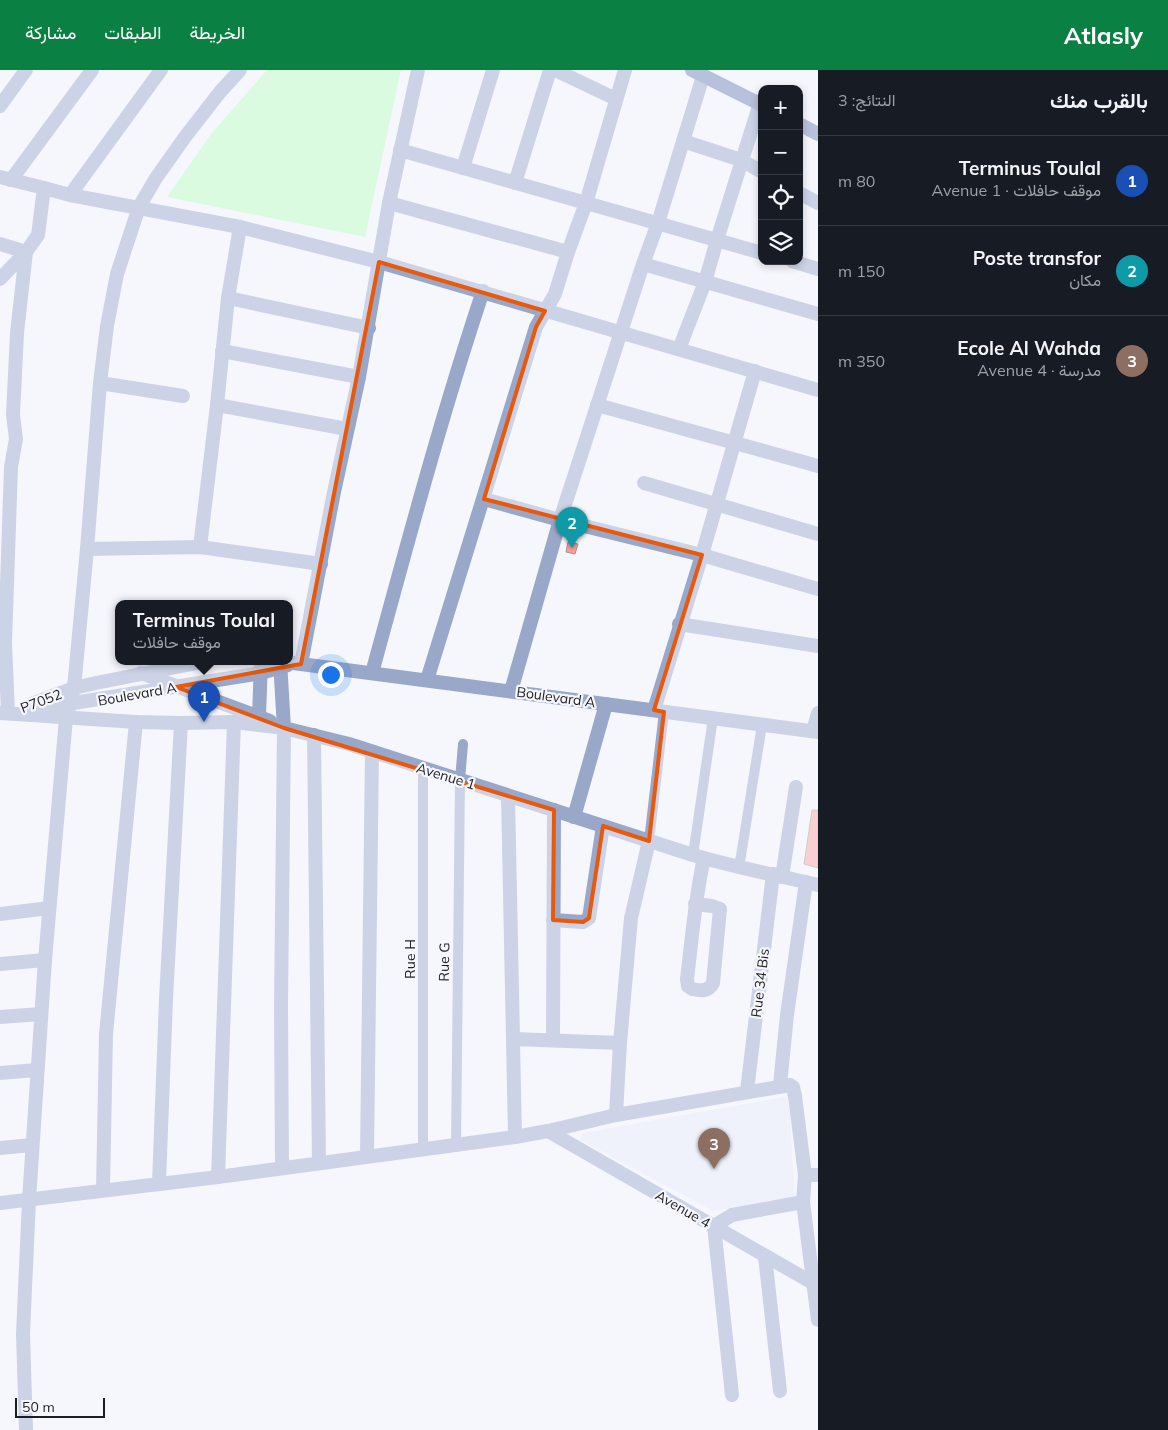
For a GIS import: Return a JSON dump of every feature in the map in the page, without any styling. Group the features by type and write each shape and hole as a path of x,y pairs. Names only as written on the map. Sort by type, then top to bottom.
{"main road":[{"path":"697,73 758,103"},
{"path":"803,126 818,134"}],"street":[{"path":"0,106 26,70"},
{"path":"92,70 6,179 70,195 240,227 378,262 818,390"},
{"path":"70,195 161,70"},
{"path":"26,1430 23,1334 32,1145 45,960 68,711 74,688 88,549 100,383 107,326 118,274 139,207 156,178 185,137 240,70"},
{"path":"293,648 321,564 359,377 389,204 418,70"},
{"path":"463,168 493,70"},
{"path":"516,183 550,70"},
{"path":"555,70 616,100"},
{"path":"427,680 536,327 555,294 586,203 625,70"},
{"path":"511,691 560,520 620,333 658,223 683,141 697,73"},
{"path":"679,349 706,282 716,240 758,112"},
{"path":"683,141 741,160 758,170"},
{"path":"400,150 758,252"},
{"path":"0,279 26,252 38,235 44,188"},
{"path":"803,194 818,203"},
{"path":"389,204 568,252"},
{"path":"200,547 228,298 240,227"},
{"path":"0,244 26,252"},
{"path":"4,713 4,589 12,467 16,438 13,415 17,333 26,252"},
{"path":"643,264 818,314"},
{"path":"803,264 818,269"},
{"path":"372,673 433,448 483,291"},
{"path":"228,298 368,328"},
{"path":"222,351 359,377"},
{"path":"616,1115 631,918 649,841 659,711 679,624 702,555 755,371"},
{"path":"100,383 183,396"},
{"path":"217,405 347,429"},
{"path":"597,405 818,466"},
{"path":"644,483 818,534"},
{"path":"484,498 560,520 702,555 818,590"},
{"path":"88,549 200,547 321,564"},
{"path":"679,624 818,646"},
{"name":"Boulevard A","path":"293,664 816,732"},
{"name":"Boulevard A","path":"74,688 185,665"},
{"name":"Boulevard A","path":"68,711 274,665"},
{"path":"282,1168 280,1008 284,728 288,665"},
{"path":"68,711 136,722 181,723 260,720 261,667"},
{"name":"Avenue 1","path":"141,673 284,728 372,752 698,856 739,868 812,884"},
{"name":"P7052","path":"4,713 74,688"},
{"path":"574,817 606,704"},
{"name":"P7052","path":"4,713 68,711"},
{"path":"816,732 818,713"},
{"path":"695,904 720,909 713,983 704,991 692,989 687,983 713,718"},
{"path":"103,1190 106,1034 136,722"},
{"path":"218,1177 234,722"},
{"path":"159,1183 166,999 181,723"},
{"path":"739,868 762,724"},
{"path":"314,735 319,1163"},
{"name":"Rue G","path":"456,1145 460,780 463,744"},
{"path":"367,1156 372,752"},
{"name":"Rue H","path":"423,769 423,1148"},
{"name":"Rue 34 Bis","path":"747,1091 778,876 796,787"},
{"path":"508,796 515,1137"},
{"path":"553,1039 552,920 554,810"},
{"path":"552,920 583,922 589,918 603,826"},
{"path":"780,1085 787,1015 812,884"},
{"path":"0,914 49,908"},
{"path":"0,964 45,960"},
{"path":"0,1017 42,1014"},
{"path":"513,1038 620,1043"},
{"path":"0,1074 37,1070"},
{"path":"0,1203 218,1177 515,1137 616,1115 780,1085 790,1085 794,1090 811,1175 802,1202 816,1285 818,1320"},
{"name":"Avenue 4","path":"548,1131 816,1285"},
{"path":"0,1148 32,1145"},
{"path":"732,1395 714,1226 732,1215 802,1202"},
{"path":"765,1256 780,1391"}],"highlighted area":[{"path":"379,262 545,311 536,327 484,499 702,555 654,710 664,712 649,841 603,826 589,918 583,922 553,920 554,810 284,728 176,687 301,664"}],"shaded area":[{"path":"789,1096 795,1199 713,1211 580,1140 583,1133"}],"green space":[{"path":"267,70 401,70 365,237 167,197 211,134"}],"building":[{"path":"568,542 578,544 575,554 566,552"},
{"path":"812,810 818,810 818,868 804,864"}],"place":[{"name":"Poste transfor","path":"572,548"},
{"name":"Terminus Toulal","path":"204,722"},
{"name":"Ecole Al Wahda","path":"714,1169"}]}
